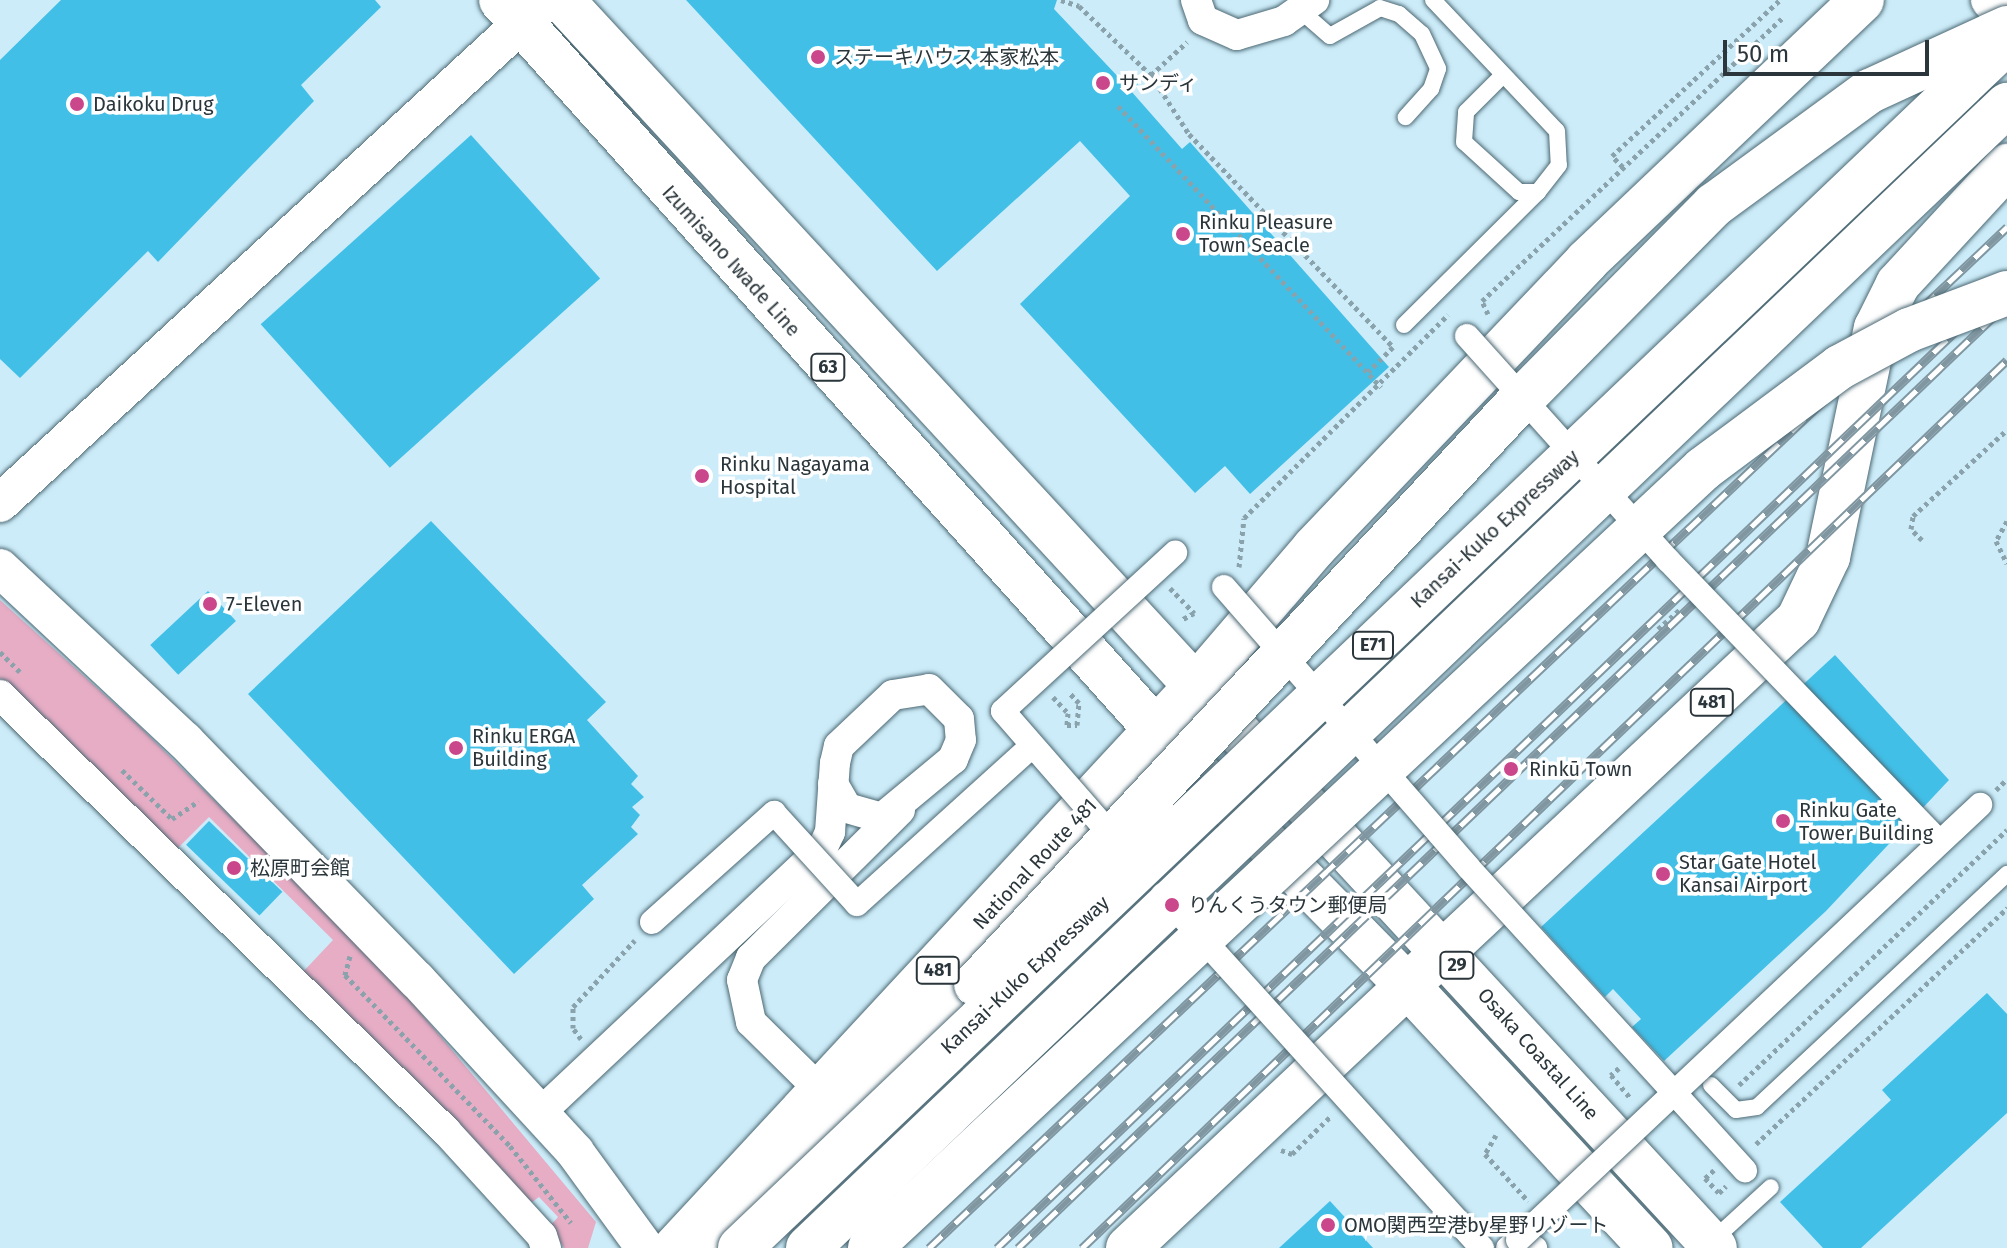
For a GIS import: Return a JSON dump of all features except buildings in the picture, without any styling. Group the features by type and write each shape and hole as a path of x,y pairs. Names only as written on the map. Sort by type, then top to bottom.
{"main road":[{"path":"562,0 1195,687"},
{"name":"481","path":"1195,687 1314,548 1587,261 1862,0"},
{"name":"Izumisano Iwade Line","path":"521,8 1158,732"},
{"path":"713,1248 970,991 1515,406 1714,205 1870,91 2007,28"},
{"name":"Kansai-Kuko Expressway","path":"740,1248 2007,42"},
{"name":"E71","path":"808,1248 2007,105"},
{"name":"481","path":"1128,1248 1798,620 1828,557 1862,383 1876,328 1898,284 2007,166"},
{"path":"870,1248 1703,469 1840,367 1909,330 2007,293"},
{"name":"National Route 481","path":"675,1248 1158,732 1195,687"},
{"name":"Osaka Coastal Line","path":"1195,687 1444,951 1712,1245"},
{"name":"29","path":"1158,732 1408,986 1651,1248"}],"street":[{"path":"1196,0 1203,20 1237,35 1255,34 1308,6"},
{"path":"1990,0 2007,18"},
{"path":"0,503 521,8"},
{"path":"1467,336 1668,560 1939,842"},
{"path":"1175,553 1003,711 1345,1102 1482,1248"},
{"path":"0,568 185,741 540,1113 645,1248"},
{"path":"1224,587 1468,867 1675,1090 1747,1160"},
{"path":"540,1113 823,847 839,746 893,695 929,689 959,719 961,740 953,759 751,958 742,980 751,1022 823,1093"},
{"path":"0,695 446,1131 542,1236 546,1248"},
{"path":"652,922 774,813 857,904 1032,746"},
{"path":"833,784 847,808 865,816 882,818 904,805"},
{"path":"1520,1245 1675,1090 1980,805"}],"lane":[{"path":"1404,325 1538,192 1559,165 1557,131 1433,0"},
{"path":"1308,6 1330,36 1380,8 1399,14 1422,34 1438,69 1431,89 1406,117"},
{"path":"1503,75 1466,112 1464,142 1519,192 1538,192"},
{"path":"1711,1085 1736,1110 1757,1107 2007,874"},
{"path":"1712,1245 1771,1187"}],"path":[{"path":"1061,0 1079,6 1151,75 1189,134 1393,347 1368,372"},
{"path":"1623,167 1612,156 1780,0"},
{"path":"1224,587 1240,565 1244,518 1381,387 1449,315 1467,336 1490,312 1482,301 1783,17"},
{"path":"1151,75 1193,36"},
{"path":"1118,106 1381,387"},
{"path":"1922,540 1911,529 1913,516 2007,430"},
{"path":"2007,521 1996,541 2007,564"},
{"path":"1155,572 1194,613 1185,621 1177,612"},
{"path":"0,652 23,675"},
{"path":"1036,680 1068,713 1067,725 1077,725 1079,703 1068,691"},
{"path":"115,763 172,819 202,799 213,810"},
{"path":"1725,1099 2007,830"},
{"path":"1747,1160 2007,908"},
{"path":"596,1060 573,1028 573,1007 652,922"},
{"path":"351,950 345,975 510,1146 571,1223"},
{"path":"1619,1068 1611,1075 1626,1092"},
{"path":"1292,1154 1345,1102"},
{"path":"1496,1135 1485,1154 1527,1200"}],"shaded area":[{"path":"0,600 137,724 379,963 596,1222 588,1248 564,1248 550,1226 558,1217 539,1197 531,1203 301,974 333,940 209,817 177,849 0,678"}],"railway":[{"path":"929,1248 2007,227"},
{"path":"997,1248 2007,282"},
{"path":"1018,1248 2007,304"},
{"path":"1082,1248 2007,360"}],"place":[{"name":"ステーキハウス 本家松本","path":"818,57"},
{"name":"サンディ","path":"1103,83"},
{"name":"Daikoku Drug","path":"77,104"},
{"name":"Rinku Pleasure Town Seacle","path":"1183,234"},
{"name":"Rinku Nagayama Hospital","path":"702,476"},
{"name":"7-Eleven","path":"210,604"},
{"name":"Rinku ERGA Building","path":"456,748"},
{"name":"Rinkū Town","path":"1511,769"},
{"name":"Rinku Gate Tower Building","path":"1783,821"},
{"name":"松原町会館","path":"234,868"},
{"name":"Star Gate Hotel Kansai Airport","path":"1663,874"},
{"name":"りんくうタウン郵便局","path":"1172,905"},
{"name":"OMO関西空港by星野リゾート","path":"1328,1225"}]}
